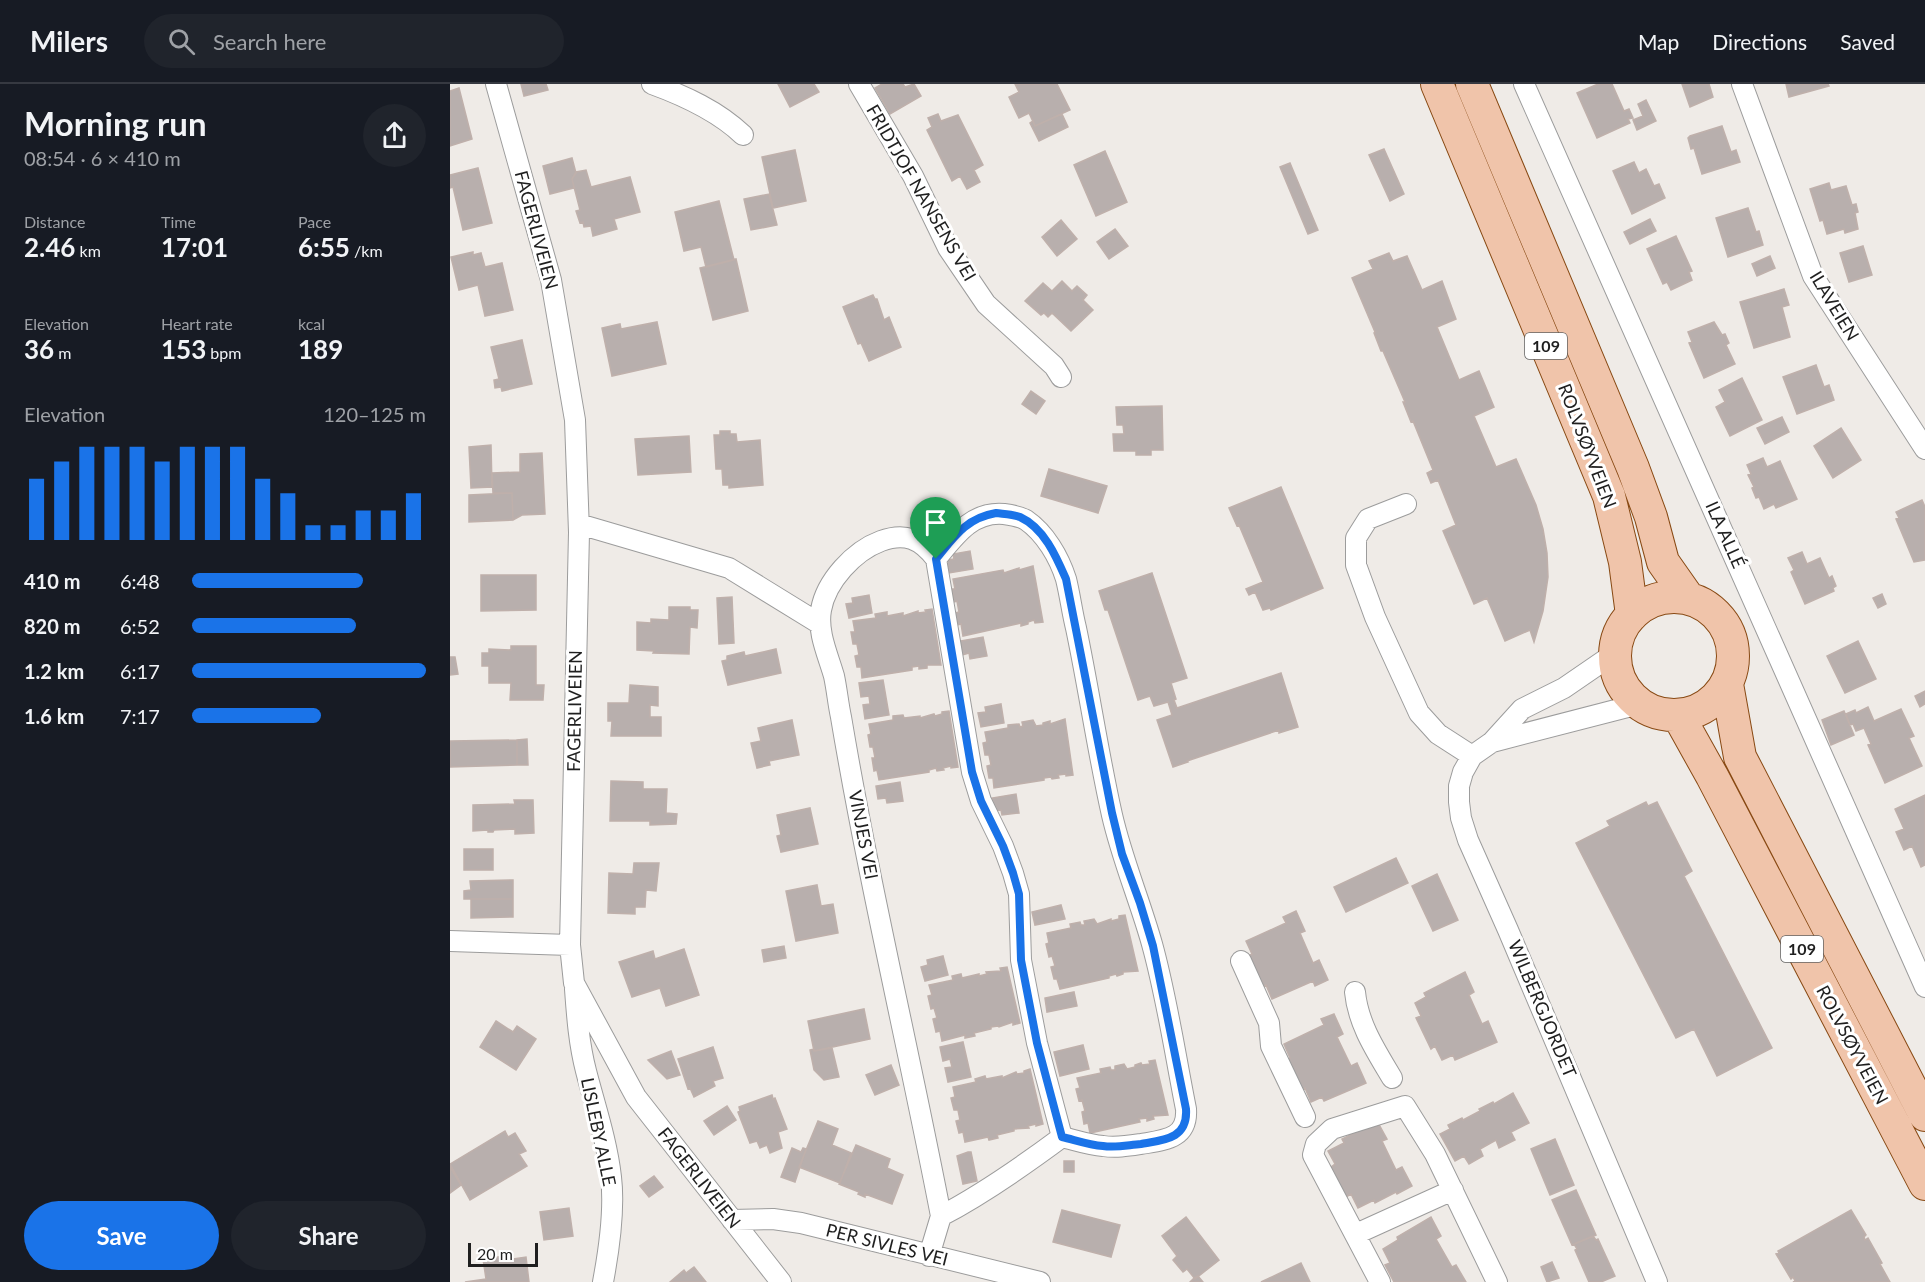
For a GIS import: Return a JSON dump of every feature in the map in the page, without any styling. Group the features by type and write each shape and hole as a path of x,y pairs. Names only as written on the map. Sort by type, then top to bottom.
{"main road":[{"name":"ROLVSØYVEIEN","path":"1437,84 1609,496 1625,562 1632,615"},
{"name":"ROLVSØYVEIEN","path":"1472,84 1633,468 1651,517 1663,562 1689,599"},
{"name":"109","path":"1632,615 1644,605 1659,599 1674,597 1689,599 1709,608 1724,623 1732,643 1733,664 1726,684 1706,706 1678,716"},
{"path":"1632,615 1620,632 1615,653 1620,681 1639,704 1658,714 1678,716"},
{"name":"ROLVSØYVEIEN","path":"1726,684 1740,757 1925,1114"},
{"name":"ROLVSØYVEIEN","path":"1678,716 1925,1184"}],"street":[{"name":"FAGERLIVEIEN","path":"496,84 551,280 575,420 579,524 570,945 574,983 636,1097 781,1282"},
{"path":"652,84 721,116 743,135"},
{"name":"FRIDTJOF NANSENS VEI","path":"859,84 913,176 948,248 986,304 1054,366 1061,377"},
{"name":"ILA ALLÉ","path":"1524,84 1925,987"},
{"name":"ILAVEIEN","path":"1742,84 1813,276 1925,449"},
{"path":"1406,504 1368,519 1356,538 1356,565 1375,617 1419,713 1438,734 1472,756 1492,742 1522,709 1564,688 1615,653"},
{"path":"941,1216 1030,1161 1062,1137 1103,1146 1123,1146 1166,1140 1176,1135 1183,1127 1186,1118 1153,946 1122,854 1112,813 1066,579 1049,544 1027,521 1018,516 996,513 983,515 971,521 936,559 972,772 981,801 1010,864 1019,894 1021,960 1037,1043 1062,1137"},
{"path":"579,524 729,568 820,624"},
{"name":"VINJES VEI","path":"929,1256 941,1216 853,785 834,679 820,624 825,593 846,566 872,544 898,536 909,537 922,545 936,559"},
{"path":"1492,742 1639,704"},
{"name":"WILBERGJORDET","path":"1472,756 1463,772 1459,786 1461,818 1468,840 1656,1282"},
{"path":"450,941 570,945"},
{"path":"1241,961 1269,1023 1271,1046 1305,1117"},
{"name":"LISLEBY ALLE","path":"574,983 578,1032 595,1098 611,1179 611,1231 603,1282"},
{"path":"1355,992 1356,1008 1369,1038 1392,1078"},
{"path":"1380,1282 1313,1155 1316,1144 1332,1129 1405,1106 1435,1154 1497,1282"},
{"path":"1356,1234 1453,1190"},
{"name":"PER SIVLES VEI","path":"732,1220 773,1219 801,1223 1040,1282"}],"building":[{"path":"521,84 546,84 548,90 524,96"},
{"path":"778,84 814,84 819,92 790,107"},
{"path":"882,84 903,84 905,87 914,84 921,96 890,114 875,88"},
{"path":"1015,84 1057,84 1070,110 1035,126 1029,113 1019,118 1009,97 1019,92"},
{"path":"1598,84 1612,84 1624,111 1629,109 1633,118 1628,119 1630,123 1597,138 1577,93"},
{"path":"1682,84 1709,84 1713,97 1690,107"},
{"path":"1786,84 1828,84 1829,86 1789,97"},
{"path":"459,88 472,139 450,146 450,91"},
{"path":"1646,100 1656,121 1637,130 1633,120 1643,116 1638,104"},
{"path":"938,114 941,121 958,115 983,165 974,170 980,182 967,189 960,176 952,181 927,130 932,127 928,118"},
{"path":"1062,114 1068,127 1039,141 1030,123 1033,121 1035,126"},
{"path":"1722,126 1731,152 1736,150 1740,162 1702,174 1694,148 1691,149 1688,138"},
{"path":"1384,149 1404,194 1390,201 1369,155"},
{"path":"795,150 806,201 773,208 762,157"},
{"path":"1105,151 1127,202 1096,216 1074,165"},
{"path":"572,158 576,173 572,179 574,188 550,194 543,166"},
{"path":"1634,162 1639,173 1646,169 1654,186 1659,184 1665,198 1632,214 1613,171"},
{"path":"1290,163 1318,230 1308,234 1280,167"},
{"path":"478,168 492,223 463,230 453,187 450,188 450,175"},
{"path":"586,170 591,187 630,177 640,212 614,219 617,229 593,236 591,226 584,227 583,222 580,223 576,211 580,210 572,179 576,172"},
{"path":"1829,183 1831,190 1846,186 1852,205 1856,204 1858,229 1845,233 1844,229 1827,234 1823,220 1820,221 1810,189"},
{"path":"769,194 777,225 751,230 744,199"},
{"path":"719,201 734,260 706,267 701,247 684,251 675,212"},
{"path":"1748,208 1763,245 1728,257 1716,218"},
{"path":"1650,219 1656,231 1630,244 1624,232"},
{"path":"1061,220 1077,239 1057,256 1042,237"},
{"path":"1115,229 1128,246 1109,259 1097,242"},
{"path":"1676,236 1692,271 1689,272 1692,280 1671,290 1667,282 1663,284 1647,249"},
{"path":"1863,246 1872,275 1849,282 1840,253"},
{"path":"473,252 473,255 481,253 485,267 502,263 513,310 485,316 478,285 459,290 451,257"},
{"path":"1389,253 1393,261 1407,256 1422,290 1442,281 1456,319 1437,327 1459,380 1479,371 1494,407 1474,416 1496,467 1516,459 1536,505 1547,553 1548,577 1543,611 1534,642 1530,630 1505,641 1487,598 1474,604 1443,531 1456,525 1438,480 1431,483 1427,473 1433,470 1352,278 1373,269 1369,261"},
{"path":"1770,256 1775,268 1757,276 1752,264"},
{"path":"736,259 748,311 713,320 700,268"},
{"path":"1062,281 1072,291 1077,286 1087,295 1083,300 1093,310 1071,331 1052,313 1048,317 1044,313 1041,315 1025,301 1043,283 1052,291"},
{"path":"1784,289 1789,305 1782,307 1790,337 1754,348 1740,302"},
{"path":"873,295 877,299 884,320 889,317 901,347 869,361 861,343 858,344 843,307"},
{"path":"657,322 666,364 612,376 602,328 620,324 621,329"},
{"path":"1714,322 1722,335 1725,334 1729,343 1726,345 1735,364 1704,378 1689,343 1692,342 1688,332"},
{"path":"522,340 532,384 502,391 501,387 495,388 494,380 499,379 491,347"},
{"path":"1816,365 1824,387 1829,385 1834,400 1797,414 1783,377"},
{"path":"1742,378 1762,420 1730,436 1716,407 1725,402 1719,390"},
{"path":"1031,391 1045,401 1036,414 1022,404"},
{"path":"1162,406 1163,450 1151,450 1151,455 1136,455 1136,451 1114,451 1113,434 1124,434 1123,425 1117,425 1116,407"},
{"path":"1782,417 1789,432 1765,444 1757,428"},
{"path":"1841,428 1861,460 1833,478 1814,446"},
{"path":"720,431 730,431 730,434 736,434 737,442 760,440 763,485 729,488 729,485 723,485 722,469 716,469 714,435 720,435"},
{"path":"689,436 691,472 638,475 635,439"},
{"path":"491,445 492,487 471,488 469,447"},
{"path":"542,453 545,514 522,515 513,520 512,493 493,493 492,473 520,472 520,454"},
{"path":"1763,458 1767,467 1780,461 1797,499 1776,508 1774,504 1764,509 1752,488 1754,487 1748,475 1751,474 1747,465"},
{"path":"1049,469 1107,486 1098,513 1041,496"},
{"path":"1281,487 1323,588 1271,610 1270,608 1263,610 1255,592 1249,595 1246,589 1263,582 1239,525 1237,526 1229,508"},
{"path":"512,493 513,520 469,522 469,495"},
{"path":"1922,500 1925,507 1925,560 1914,562 1896,519 1899,518 1896,512"},
{"path":"970,551 973,569 949,573 947,560 954,559 953,554"},
{"path":"1802,552 1807,564 1820,558 1829,578 1832,576 1836,586 1833,588 1834,591 1805,604 1791,572 1794,570 1788,558"},
{"path":"1033,566 1043,622 1035,623 1034,620 1021,626 1021,623 963,636 961,624 957,625 955,613 959,612 957,601 954,602 953,579 1003,570 1004,573"},
{"path":"1152,573 1187,678 1171,683 1177,708 1281,673 1298,727 1279,733 1279,730 1173,767 1157,720 1172,715 1168,702 1154,706 1150,696 1138,700 1108,610 1105,610 1099,591"},
{"path":"481,575 536,575 536,610 481,611"},
{"path":"1882,594 1886,604 1878,608 1873,598"},
{"path":"869,595 872,613 849,618 846,604 853,603 852,598"},
{"path":"732,597 734,643 719,644 717,598"},
{"path":"669,607 690,607 690,610 698,610 697,628 690,627 689,654 637,650 637,622 651,623 651,619 669,620"},
{"path":"932,609 941,665 927,665 927,668 919,669 919,666 912,667 912,670 862,678 861,667 857,667 855,656 859,655 857,644 853,644 851,632 855,632 853,621 876,618 875,614 887,612 887,616 903,613 903,616"},
{"path":"983,637 987,656 970,659 969,653 962,655 960,641"},
{"path":"1858,641 1876,679 1845,693 1827,656"},
{"path":"511,646 536,646 536,685 544,685 543,700 510,700 511,683 489,683 489,666 482,666 482,653 489,653 489,649 511,650"},
{"path":"776,649 781,673 728,685 722,661 727,660 727,656 744,652 745,656"},
{"path":"450,657 455,657 458,674 450,675"},
{"path":"883,680 889,715 865,719 863,705 870,704 869,696 861,697 859,683"},
{"path":"630,685 658,687 658,706 650,705 650,717 661,717 661,736 611,736 612,721 608,721 608,703 629,703"},
{"path":"1925,691 1925,704 1920,707 1915,696"},
{"path":"1001,704 1004,723 981,727 978,713 986,712 985,707"},
{"path":"1868,707 1874,721 1901,709 1914,736 1909,738 1922,766 1885,783 1868,745 1871,744 1864,728 1856,731 1853,724 1850,725 1846,714 1855,710 1856,713"},
{"path":"949,711 958,767 951,768 951,766 937,771 936,768 929,772 879,780 877,770 874,771 872,758 875,758 873,747 870,747 869,724 893,720 893,716 903,715 904,718 920,716 920,718"},
{"path":"1844,711 1854,735 1831,745 1822,720"},
{"path":"1065,719 1073,775 1058,775 1059,778 1044,778 1044,780 994,788 993,778 989,778 987,766 991,765 989,755 985,755 983,743 987,742 985,732 1008,728 1008,725 1019,724 1020,727 1023,726 1022,722 1033,720 1036,726"},
{"path":"792,720 799,755 769,761 770,765 757,768 751,743 761,741 758,728"},
{"path":"527,739 528,765 517,765 517,740"},
{"path":"517,740 517,765 450,767 450,741"},
{"path":"611,781 643,782 643,789 667,789 666,813 677,814 676,824 650,825 650,821 610,821"},
{"path":"900,782 903,801 887,803 886,798 878,799 876,786"},
{"path":"1016,794 1019,813 1002,815 1001,810 994,811 992,798"},
{"path":"1925,795 1925,865 1921,867 1912,846 1904,850 1896,832 1904,829 1895,809"},
{"path":"514,800 533,800 534,833 515,834 515,829 494,830 493,832 473,831 473,805 515,804"},
{"path":"1646,802 1648,806 1657,802 1692,871 1684,876 1772,1048 1717,1076 1694,1029 1676,1038 1576,843 1610,826 1607,821"},
{"path":"810,808 818,844 781,852 777,836 781,835 777,815"},
{"path":"464,849 493,849 493,870 464,870"},
{"path":"1396,858 1408,883 1346,912 1334,887"},
{"path":"634,863 659,863 656,891 646,890 645,907 635,907 635,914 608,913 609,873 633,874"},
{"path":"1437,874 1458,920 1433,931 1412,886"},
{"path":"513,880 513,899 464,899 464,891 471,890 470,881"},
{"path":"817,885 821,906 833,904 838,933 796,941 786,891"},
{"path":"471,899 513,899 513,917 471,918"},
{"path":"1061,905 1065,919 1035,925 1032,912"},
{"path":"1296,911 1305,931 1300,933 1313,963 1319,960 1328,980 1315,986 1313,981 1272,999 1266,985 1261,988 1247,956 1252,954 1246,941 1286,923 1283,917"},
{"path":"1125,915 1138,971 1123,972 1117,976 1116,974 1109,978 1060,989 1051,967 1055,966 1052,956 1049,957 1046,944 1049,943 1047,933 1071,928 1070,924 1080,922 1081,925 1085,925 1084,921 1094,919 1097,924 1119,919 1119,916"},
{"path":"784,946 786,958 764,962 762,950"},
{"path":"684,949 699,995 666,1006 660,988 632,997 619,962 653,951 655,959"},
{"path":"943,956 948,975 925,981 921,967 928,965 927,960"},
{"path":"1007,967 1020,1023 1013,1025 1013,1022 991,1027 991,1029 974,1033 975,1036 965,1038 965,1035 942,1041 940,1031 936,1032 933,1019 937,1018 934,1008 931,1009 928,996 932,995 929,985 953,980 952,976 961,974 962,978 979,974 979,976 987,974 986,972 1001,971 1000,968"},
{"path":"1465,972 1474,992 1469,995 1482,1024 1488,1021 1497,1042 1455,1060 1453,1055 1442,1060 1435,1046 1431,1049 1416,1018 1421,1016 1415,1003 1426,997 1424,993"},
{"path":"1074,992 1077,1006 1047,1012 1045,998"},
{"path":"864,1009 870,1039 814,1051 808,1021"},
{"path":"1334,1014 1343,1034 1337,1037 1351,1066 1357,1063 1366,1083 1324,1101 1322,1097 1311,1102 1305,1088 1300,1091 1285,1060 1290,1058 1284,1044 1324,1025 1321,1019"},
{"path":"496,1021 513,1032 517,1026 536,1039 516,1070 480,1047"},
{"path":"963,1042 971,1077 948,1082 945,1068 952,1067 950,1059 943,1061 940,1047"},
{"path":"1083,1045 1089,1069 1060,1076 1054,1052"},
{"path":"713,1047 723,1078 713,1081 715,1086 694,1097 690,1088 688,1089 678,1059"},
{"path":"832,1048 839,1077 824,1080 814,1070 810,1050"},
{"path":"671,1051 680,1075 667,1079 648,1060"},
{"path":"1155,1060 1168,1115 1153,1116 1154,1119 1147,1121 1147,1118 1139,1119 1140,1122 1090,1133 1088,1123 1084,1124 1082,1112 1085,1111 1076,1089 1080,1088 1077,1078 1101,1073 1100,1069 1110,1067 1111,1070 1115,1070 1115,1066 1124,1064 1127,1069 1141,1063 1142,1065 1150,1064 1149,1061"},
{"path":"891,1065 899,1085 875,1095 866,1075"},
{"path":"1030,1069 1043,1124 1014,1129 1014,1131 997,1135 998,1138 989,1140 988,1137 965,1142 963,1132 959,1133 956,1121 960,1120 958,1110 954,1110 951,1098 955,1097 953,1087 976,1082 975,1079 985,1076 986,1079 1002,1076 1002,1078 1016,1072 1017,1074 1024,1073"},
{"path":"1513,1093 1529,1123 1511,1132 1515,1140 1499,1148 1496,1140 1480,1149 1483,1156 1469,1164 1464,1156 1455,1161 1440,1134 1450,1129 1448,1125 1462,1118 1463,1120 1480,1111 1479,1109 1493,1102 1494,1104"},
{"path":"772,1095 787,1129 778,1132 782,1148 770,1153 767,1145 760,1148 757,1141 750,1143 738,1112 739,1107"},
{"path":"727,1106 736,1120 714,1135 704,1121"},
{"path":"1376,1119 1387,1139 1382,1141 1396,1170 1402,1167 1412,1186 1358,1208 1351,1194 1346,1197 1331,1167 1335,1164 1328,1151 1344,1143 1342,1139 1366,1127"},
{"path":"818,1121 838,1129 832,1145 851,1153 840,1183 799,1167"},
{"path":"505,1131 508,1137 515,1133 526,1151 519,1154 527,1166 470,1200 450,1164"},
{"path":"1555,1139 1574,1185 1550,1195 1531,1149"},
{"path":"856,1145 890,1159 887,1168 903,1175 892,1204 865,1194 865,1197 839,1184"},
{"path":"792,1148 801,1152 803,1148 806,1149 795,1182 781,1177"},
{"path":"971,1152 977,1181 963,1184 957,1156"},
{"path":"1064,1161 1074,1161 1074,1172 1064,1172"},
{"path":"450,1167 461,1185 450,1193"},
{"path":"654,1176 663,1187 649,1197 640,1186"},
{"path":"1576,1190 1596,1235 1572,1245 1552,1200"},
{"path":"569,1208 573,1236 544,1240 540,1212"},
{"path":"1062,1210 1120,1225 1111,1257 1053,1242"},
{"path":"1851,1210 1866,1235 1865,1240 1868,1238 1882,1263 1880,1264 1890,1282 1793,1282 1795,1281 1793,1277 1791,1279 1776,1254 1779,1253 1778,1251"},
{"path":"1186,1217 1219,1260 1195,1279 1187,1269 1183,1272 1173,1260 1177,1256 1162,1236"},
{"path":"1431,1217 1441,1236 1436,1239 1452,1267 1456,1265 1466,1282 1394,1282 1385,1265 1390,1263 1383,1249 1398,1240 1397,1237"},
{"path":"1593,1236 1596,1240 1598,1239 1615,1276 1601,1282 1589,1282 1575,1250 1577,1249 1574,1244"},
{"path":"513,1255 513,1259 526,1257 529,1282 465,1282 486,1279 483,1259"},
{"path":"1552,1262 1559,1278 1547,1282 1541,1267"},
{"path":"1301,1263 1310,1282 1261,1282"},
{"path":"694,1267 706,1282 670,1282 684,1270 686,1273"},
{"path":"1198,1276 1203,1282 1190,1282 1194,1278"}],"route":[{"path":"1008,514 1027,521 1038,531 1058,559 1066,579 1112,813 1122,854 1153,946 1186,1109 1183,1127 1176,1135 1166,1140 1123,1146 1103,1146 1062,1137 1037,1043 1021,960 1019,894 1003,846 981,801 972,772 936,559 971,521 983,515 1008,514"}]}
